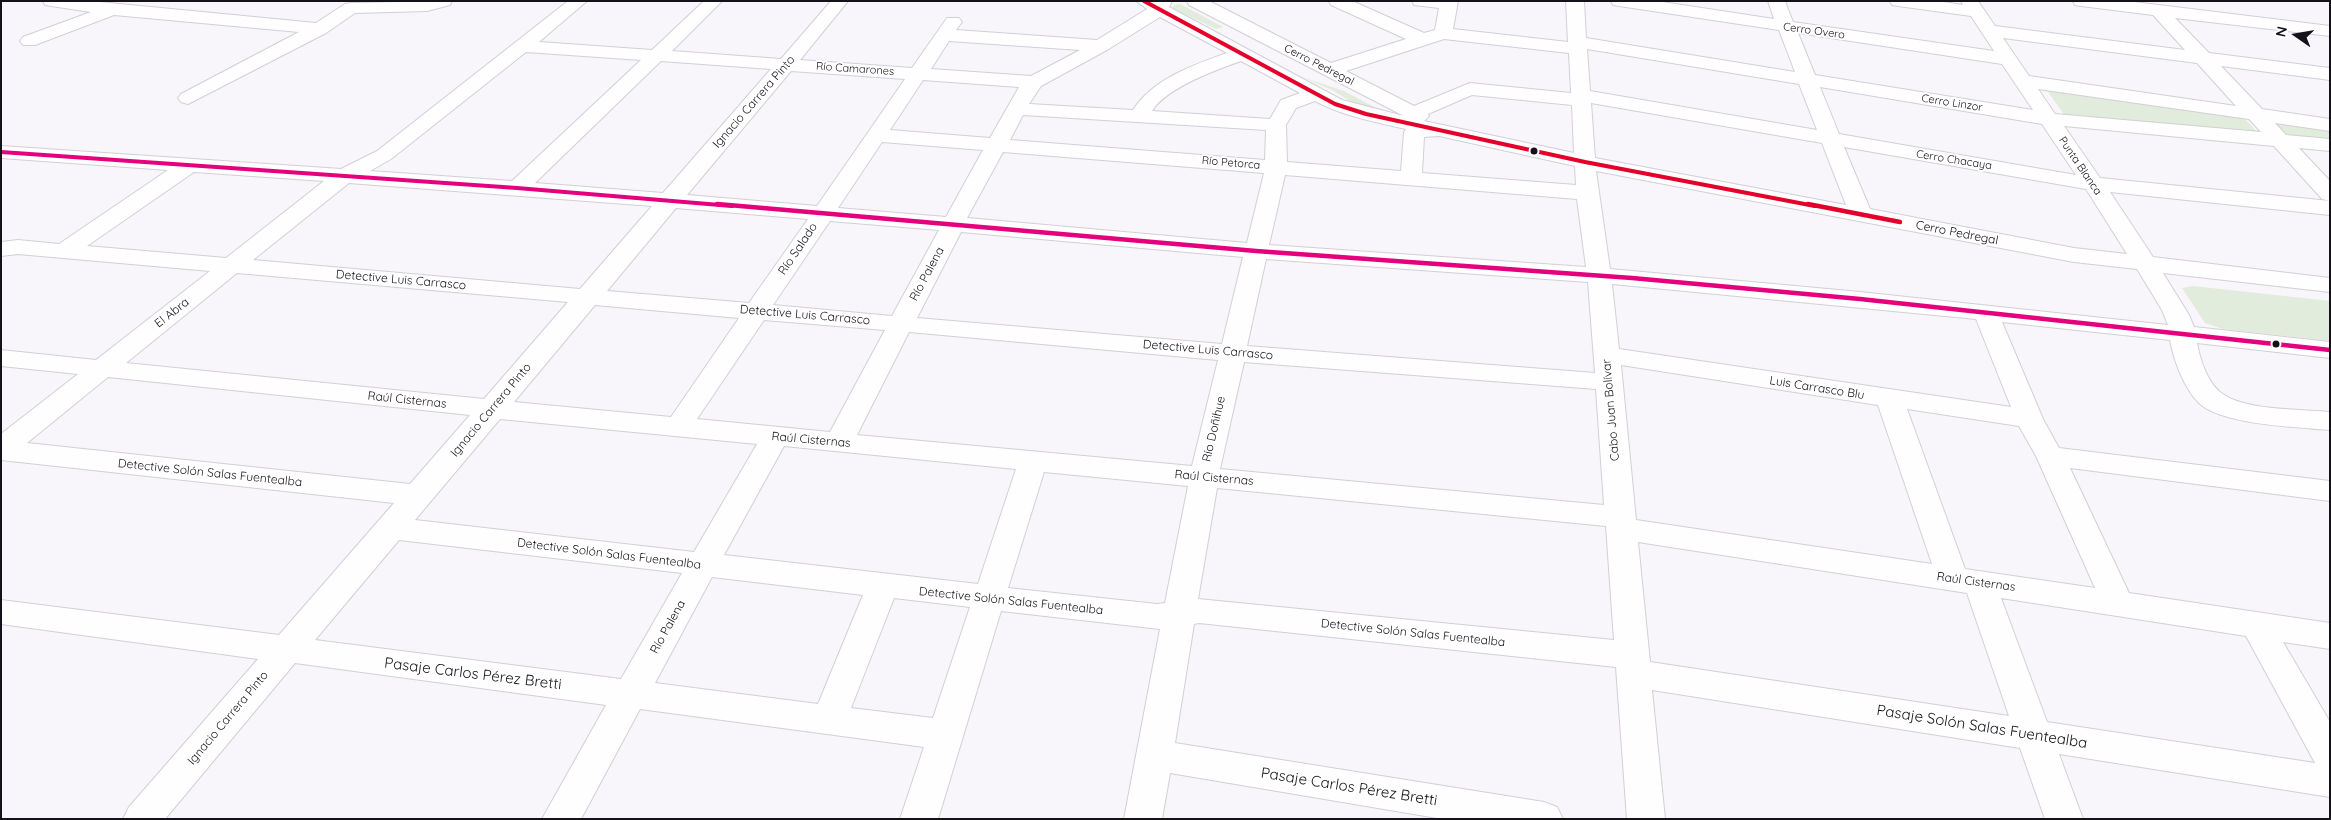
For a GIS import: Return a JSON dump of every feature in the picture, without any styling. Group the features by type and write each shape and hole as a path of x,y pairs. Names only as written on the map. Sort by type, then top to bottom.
{"street":[{"path":"53,1 120,5 320,29"},
{"path":"188,98 320,29 351,8 427,6 444,1"},
{"name":"El Abra","path":"1,449 343,177 384,155 579,1"},
{"path":"517,188 714,1"},
{"name":"Ignacio Carrera Pinto","path":"142,819 840,1"},
{"name":"Cerro Pedregal","path":"1195,1 1323,82 1335,104 1366,114 1585,162 2074,255 2330,285"},
{"path":"1337,1 1421,39"},
{"path":"1420,1 1449,3 1443,34"},
{"name":"Cabo Juan Bolívar","path":"1575,1 1587,193 1599,276 1646,819"},
{"name":"Cerro Overo","path":"1619,1 1786,28 2008,59"},
{"path":"1776,1 1861,215"},
{"path":"1898,1 1973,7"},
{"path":"2081,1 2330,31"},
{"path":"1034,82 1101,46 1155,4"},
{"name":"Cerro Pedregal","path":"1155,4 1242,54 1414,114 1442,130"},
{"path":"29,41 120,5"},
{"name":"Punta Blanca","path":"1973,7 1991,31 2146,264 2177,314 2183,334 2186,355 2209,398 2221,405 2236,410 2330,421"},
{"path":"2159,11 2330,194"},
{"name":"Río Salado","path":"678,427 948,29 1101,46"},
{"path":"1991,31 2330,74"},
{"name":"Cerro Linzor","path":"1323,82 1421,39 1443,34 1577,45 1807,79 2049,119 2330,145"},
{"name":"Río Camarones","path":"522,46 1034,82"},
{"path":"1139,117 1150,99 1199,69 1242,54"},
{"path":"2024,81 2330,125"},
{"name":"Río Palena","path":"840,442 996,144 1034,82"},
{"path":"1016,109 1276,125 1288,104 1323,82"},
{"name":"Cerro Chacaya","path":"1414,114 1470,90 1580,98 2092,184 2330,208"},
{"name":"Río Doñihue","path":"1143,819 1204,477 1276,166 1276,125"},
{"path":"1411,178 1414,132 1442,130"},
{"name":"Río Petorca","path":"876,135 1276,166 1587,193"},
{"path":"1,152 517,188 953,224 1256,252 1599,276 1986,312 2330,350"},
{"path":"64,251 188,166"},
{"name":"Detective Luis Carrasco","path":"1,250 18,247 234,265 1232,353 1607,369"},
{"path":"1986,312 2029,419 2050,456 2118,604"},
{"name":"Raúl Cisternas","path":"1,358 492,409 1204,477 1621,523 1966,581 2330,636"},
{"name":"Luis Carrasco Blu","path":"1607,369 1890,399 2029,419"},
{"path":"1890,399 1966,581 2034,735 2064,819"},
{"name":"Río Palena","path":"561,819 776,436"},
{"name":"Detective Solón Salas Fuentealba","path":"1,449 419,495"},
{"path":"2050,456 2330,490"},
{"path":"919,819 1033,460"},
{"name":"Detective Solón Salas Fuentealba","path":"390,528 1157,617 1199,611 1633,664"},
{"path":"829,720 882,586"},
{"name":"Pasaje Carlos Pérez Bretti","path":"1,612 946,735"},
{"path":"2257,625 2330,756"},
{"name":"Pasaje Solón Salas Fuentealba","path":"1633,664 2034,735 2330,781"},
{"name":"Pasaje Carlos Pérez Bretti","path":"1154,755 1544,819"}],"green space":[{"path":"1179,4 1223,27 1216,29 1172,8 1174,5"},
{"path":"1299,76 1344,91 1382,111 1355,104 1332,90"},
{"path":"2046,89 2244,118 2258,133 2064,114"},
{"path":"2268,120 2330,129 2330,139 2282,134"},
{"path":"2193,286 2330,301 2330,341 2223,329 2205,323 2182,288"}],"transit line":[{"path":"1144,1 1335,104 1366,114 1585,162 1900,222"},
{"path":"1,152 517,188 1256,251 1632,278 1860,299 2330,350"}]}
